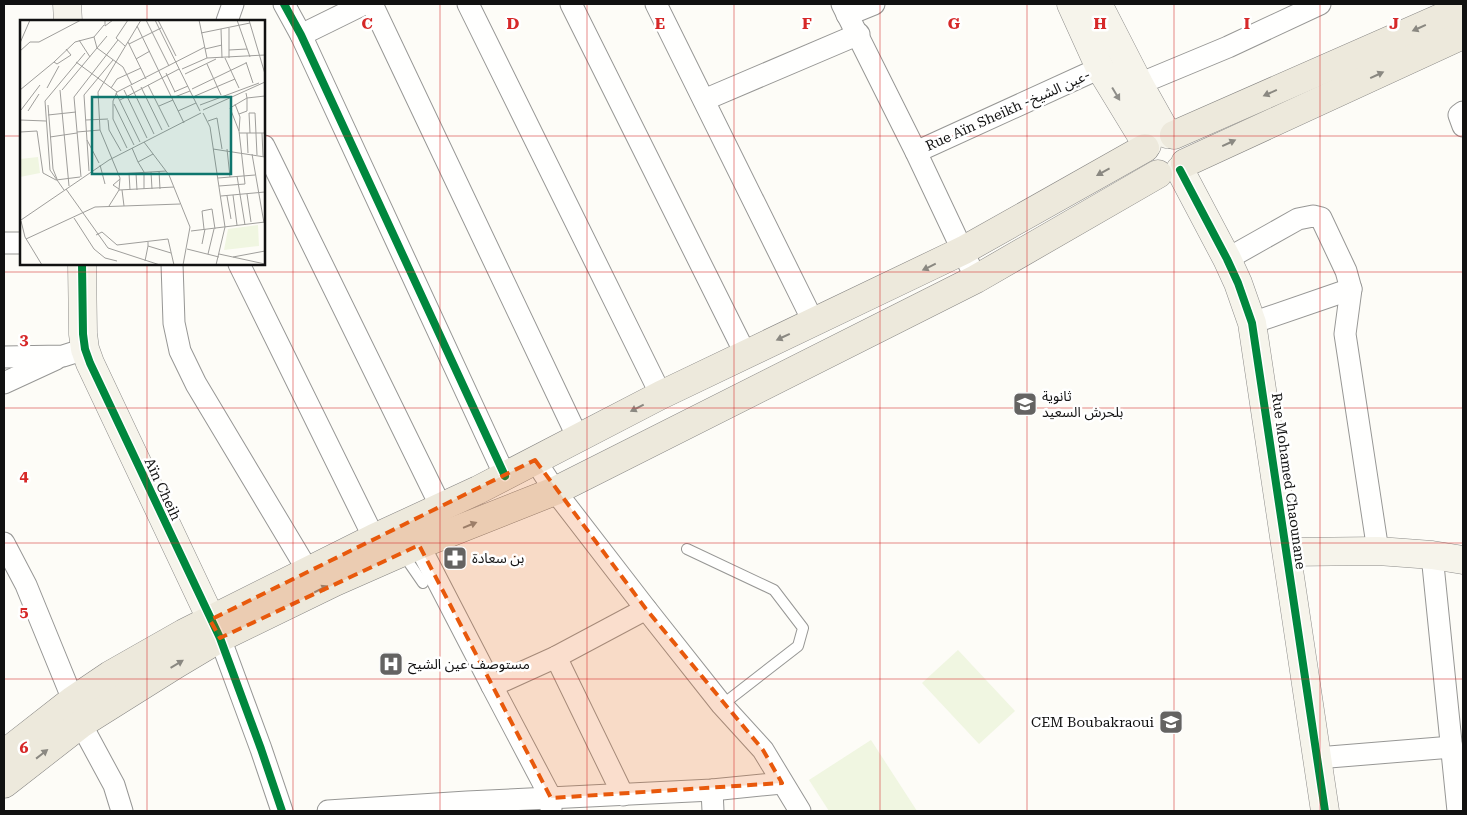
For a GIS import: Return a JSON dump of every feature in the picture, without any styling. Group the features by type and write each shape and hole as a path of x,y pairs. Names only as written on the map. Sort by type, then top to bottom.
{"main road":[{"path":"4,754 77,712 175,665 215,629 308,571 478,490 661,395 964,250 1158,141 1463,8"},
{"path":"215,629 556,491 976,279 1174,169 1463,35"},
{"path":"1158,141 1183,142 1186,158 1174,169 1152,171 1145,161 1158,141"},
{"path":"4,784 77,712"}],"street":[{"path":"67,4 68,20"},
{"path":"227,20 233,4"},
{"path":"284,4 302,35 505,476"},
{"path":"302,35 364,4"},
{"path":"372,4 578,438"},
{"path":"468,4 661,395"},
{"path":"571,4 746,354"},
{"path":"656,4 814,323"},
{"name":"Rue Aïn Sheikh -عين الشيخ-","path":"874,4 845,9 964,250 976,279"},
{"path":"1071,4 1100,68 1158,141"},
{"path":"1098,4 1139,84 1158,141"},
{"path":"1139,84 1228,47 1320,4"},
{"path":"704,100 859,34"},
{"name":"Rue Aïn Sheikh -عين الشيخ-","path":"916,152 1100,68"},
{"path":"1463,112 1459,115 1463,126"},
{"path":"265,148 441,506"},
{"name":"Rue Mohamed Chaounane","path":"1174,169 1227,259 1238,283 1252,323 1325,811"},
{"path":"1227,259 1298,220 1313,216 1321,218 1346,271 1351,289 1345,334 1378,551"},
{"path":"4,243 20,243"},
{"path":"74,352 82,265"},
{"path":"172,265 174,323 180,351 196,384 308,571"},
{"path":"239,265 374,538"},
{"path":"1252,323 1351,289"},
{"path":"4,357 74,352"},
{"path":"4,384 74,352"},
{"name":"Aïn Cheih","path":"74,352 215,629"},
{"path":"534,460 646,609 722,705 763,750 800,811"},
{"path":"4,543 26,585 77,712 114,786 122,811"},
{"path":"411,549 492,686 551,805"},
{"path":"1287,552 1378,551 1463,560"},
{"path":"1432,556 1456,721 1452,747 1458,811"},
{"path":"492,686 556,656 646,609"},
{"path":"215,629 282,811"},
{"path":"556,656 626,800"},
{"path":"1317,758 1452,747"},
{"path":"328,811 551,805 626,800 782,783"},
{"path":"712,790 712,811"}],"lane":[{"path":"411,549 424,583"},
{"path":"686,549 774,590 803,628 798,646 722,705"}],"highlighted area":[{"path":"535,460 646,609 763,750 782,783 551,798 419,545 220,638 210,620"}],"green space":[{"path":"958,650 1015,711 979,744 922,683"},
{"path":"871,740 917,811 829,811 809,780"}],"cycle path":[{"path":"284,4 301,35 505,476"},
{"path":"1180,170 1227,259 1238,283 1252,323 1325,811"},
{"path":"82,265 83,334 85,349 90,363 220,638 282,811"}],"place":[{"name":"ثانوية بلحرش السعيد","path":"1025,404"},
{"name":"بن سعادة","path":"455,558"},
{"name":"مستوصف عين الشيح","path":"391,664"},
{"name":"CEM Boubakraoui","path":"1171,722"}]}
